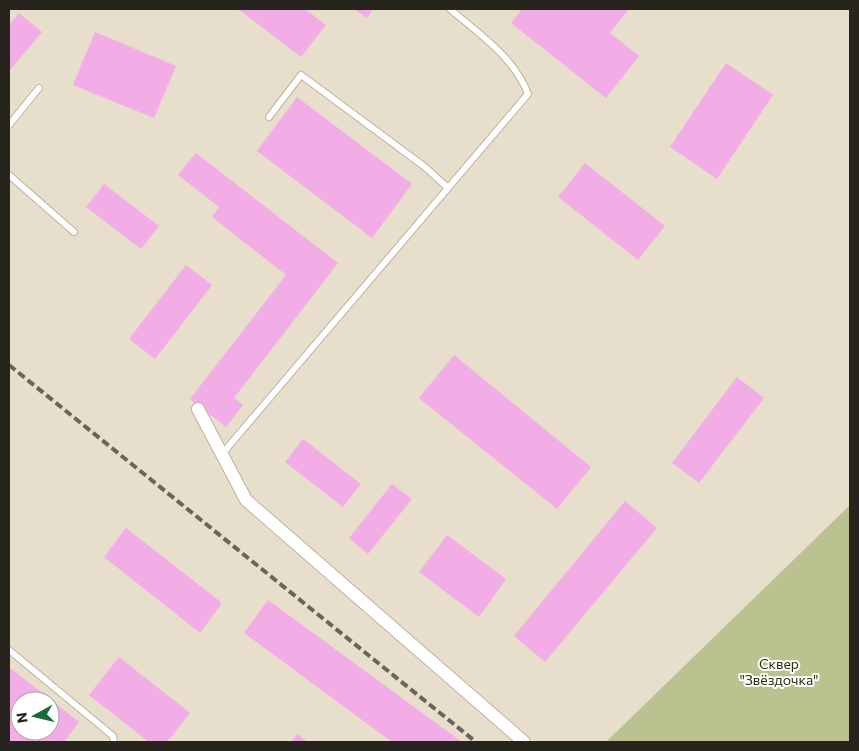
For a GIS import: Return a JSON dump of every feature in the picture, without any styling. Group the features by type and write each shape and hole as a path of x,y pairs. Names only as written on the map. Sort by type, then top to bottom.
{"street":[{"path":"198,409 246,500 524,742"}],"lane":[{"path":"222,454 528,94 523,81 510,62 450,9"},
{"path":"269,117 302,75 425,168 448,188"},
{"path":"9,125 39,88"},
{"path":"9,175 74,232"},
{"path":"9,650 113,736 114,742"}],"green space":[{"name":"Сквер \"Звёздочка\"","path":"850,505 850,742 606,742"}],"building":[{"path":"238,9 305,9 326,25 301,57"},
{"path":"354,9 373,9 367,18"},
{"path":"522,9 629,9 610,33 639,56 606,98 511,23"},
{"path":"19,13 42,32 9,71 9,25"},
{"path":"95,32 176,66 154,118 73,85"},
{"path":"726,63 773,95 717,179 670,147"},
{"path":"297,97 412,184 372,238 257,151"},
{"path":"196,153 338,263 234,398 243,405 226,427 190,399 286,275 212,217 219,207 178,175"},
{"path":"585,163 665,226 638,260 558,197"},
{"path":"104,184 159,226 141,249 86,207"},
{"path":"186,265 212,285 155,359 129,339"},
{"path":"454,355 591,467 557,509 419,398"},
{"path":"737,377 764,398 699,483 672,463"},
{"path":"303,439 361,484 343,507 285,462"},
{"path":"392,484 412,499 368,554 349,538"},
{"path":"625,501 657,528 545,662 514,636"},
{"path":"126,528 222,603 200,633 104,557"},
{"path":"447,535 506,579 479,617 419,572"},
{"path":"268,600 462,742 392,742 244,633"},
{"path":"119,657 190,713 167,742 149,742 89,695"},
{"path":"9,667 40,691 10,691 10,741 60,741 60,707 79,722 64,742 9,742"},
{"path":"297,734 308,742 291,742"}],"railway":[{"path":"9,365 476,742"}]}
